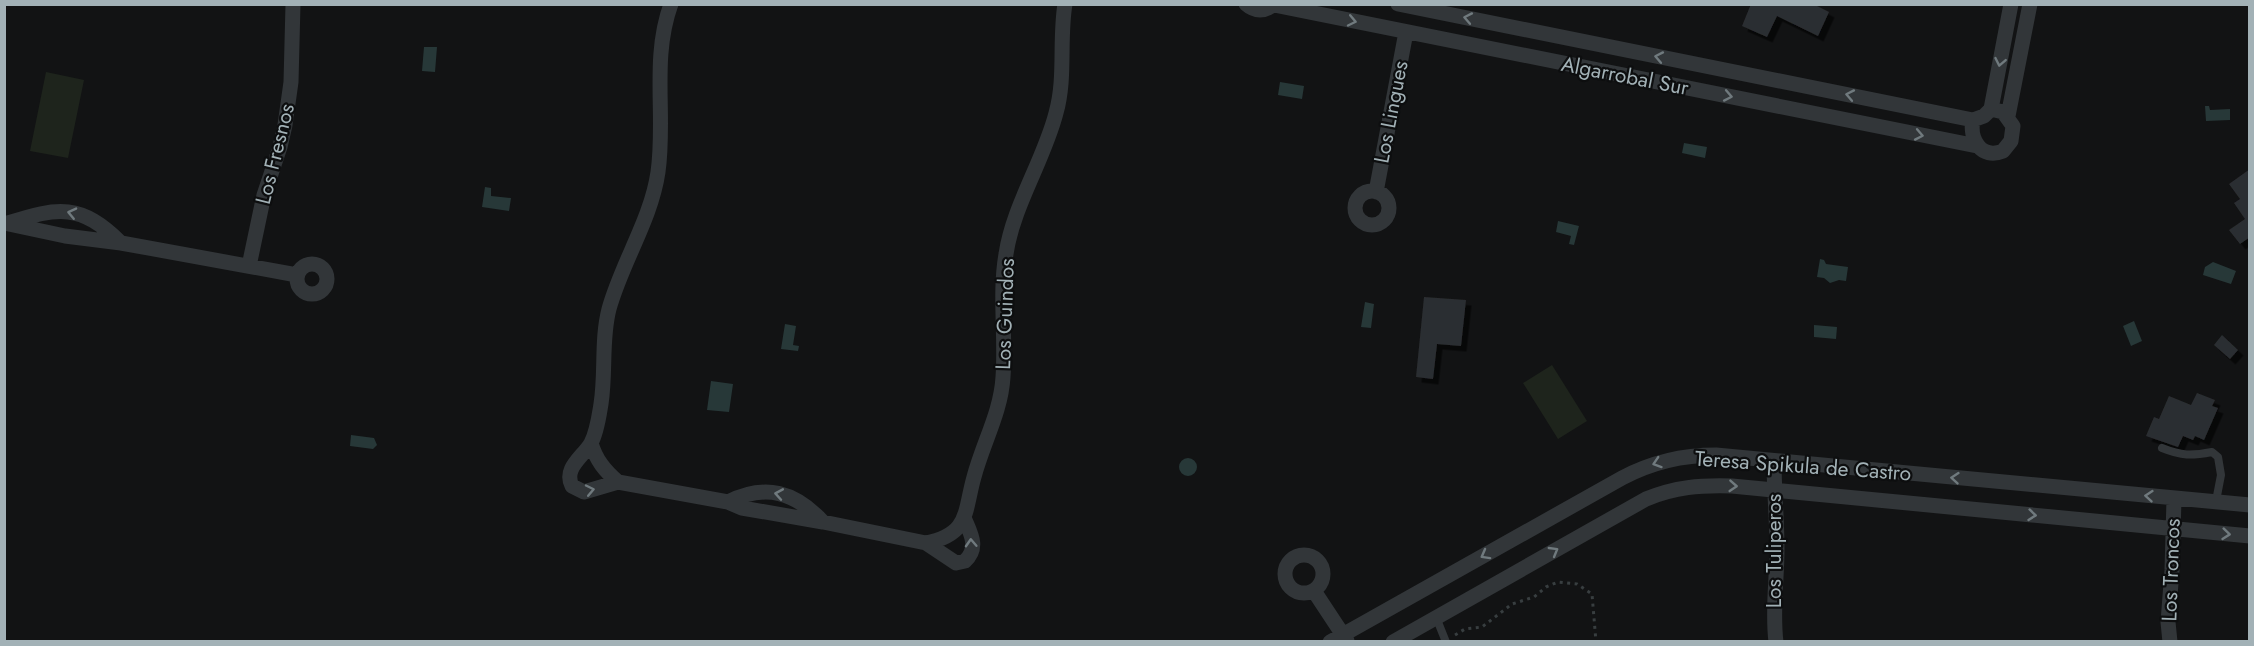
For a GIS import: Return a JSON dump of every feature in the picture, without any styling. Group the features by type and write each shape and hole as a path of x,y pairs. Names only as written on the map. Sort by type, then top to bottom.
{"street":[{"name":"Los Fresnos","path":"249,266 264,195 285,125 291,82 293,4"},
{"name":"Los Guindos","path":"670,4 660,49 661,131 657,183 610,308 604,337 602,402 591,443 572,469 570,478 572,486 584,492 618,482 728,502 742,508 926,543 952,562 965,561 974,545 965,520 974,474 1000,397 1003,377 1003,280 1006,252 1014,224 1057,111 1065,4"},
{"name":"Algarrobal Sur","path":"1246,4 1259,10 1274,5 1977,146 1991,154 2006,149 2011,141 2013,132 2008,116 2030,4"},
{"name":"Algarrobal Sur","path":"1398,4 1973,120"},
{"path":"1977,146 1972,134 1973,120 1984,116 1991,109 2011,4"},
{"name":"Los Lingues","path":"1376,192 1406,32"},
{"path":"1991,109 2008,116"},
{"path":"6,223 44,212 68,211 95,222 121,243"},
{"path":"6,223 66,236 121,243 297,275"},
{"path":"591,443 601,465 618,482"},
{"name":"Teresa Spikula de Castro","path":"1341,639 1622,478 1649,465 1698,455 2250,505"},
{"name":"Los Tuliperos","path":"1774,461 1773,490 1777,547 1773,613 1776,642"},
{"name":"Teresa Spikula de Castro","path":"1393,642 1638,503 1662,492 1705,485 2250,536"},
{"name":"Los Guindos","path":"728,502 753,493 781,494 801,501 823,522"},
{"name":"Los Troncos","path":"2170,642 2174,499"},
{"path":"926,543 948,536 965,520"},
{"path":"1314,591 1341,639"}],"lane":[{"path":"2162,448 2180,455 2212,452 2218,457 2221,475 2216,501"},
{"path":"1436,617 1446,641"}],"path":[{"path":"1446,641 1466,629 1482,627 1512,604 1534,597 1546,587 1558,582 1568,582 1577,584 1592,594 1596,642"}],"shaded area":[{"path":"424,47 437,47 435,72 422,71"},
{"path":"46,72 84,80 68,158 30,151"},
{"path":"1280,82 1304,86 1302,99 1278,95"},
{"path":"2205,106 2209,106 2210,110 2230,109 2230,120 2206,121"},
{"path":"1684,143 1707,147 1705,158 1682,153"},
{"path":"485,187 491,188 491,196 511,198 509,211 482,207"},
{"path":"1558,221 1579,226 1574,245 1569,244 1571,236 1556,232"},
{"path":"1820,259 1826,264 1848,267 1846,281 1839,280 1830,283 1824,278 1817,277"},
{"path":"2213,262 2236,271 2231,284 2203,275 2205,267"},
{"path":"1365,302 1374,304 1371,328 1361,327"},
{"path":"2134,321 2142,341 2131,346 2123,326"},
{"path":"785,324 796,326 793,345 799,346 798,351 781,349"},
{"path":"1814,325 1837,327 1836,339 1814,337"},
{"path":"1552,365 1587,421 1558,439 1523,383"},
{"path":"711,381 733,384 729,412 707,410"},
{"path":"351,435 374,438 377,445 373,449 350,446"},
{"path":"1188,458 1194,461 1197,467 1194,473 1188,476 1182,473 1179,467 1182,461"}],"building":[{"path":"1751,4 1813,4 1829,12 1818,36 1777,16 1767,37 1742,26"},
{"path":"2250,169 2250,237 2240,244 2229,230 2245,219 2234,203 2240,199 2229,184"},
{"path":"1424,297 1466,300 1461,346 1437,344 1433,379 1416,377"},
{"path":"2222,335 2238,350 2230,359 2214,345"},
{"path":"2197,393 2215,400 2212,406 2218,408 2204,440 2195,436 2193,440 2183,436 2178,447 2146,436 2154,417 2159,419 2169,396 2191,405"}]}
